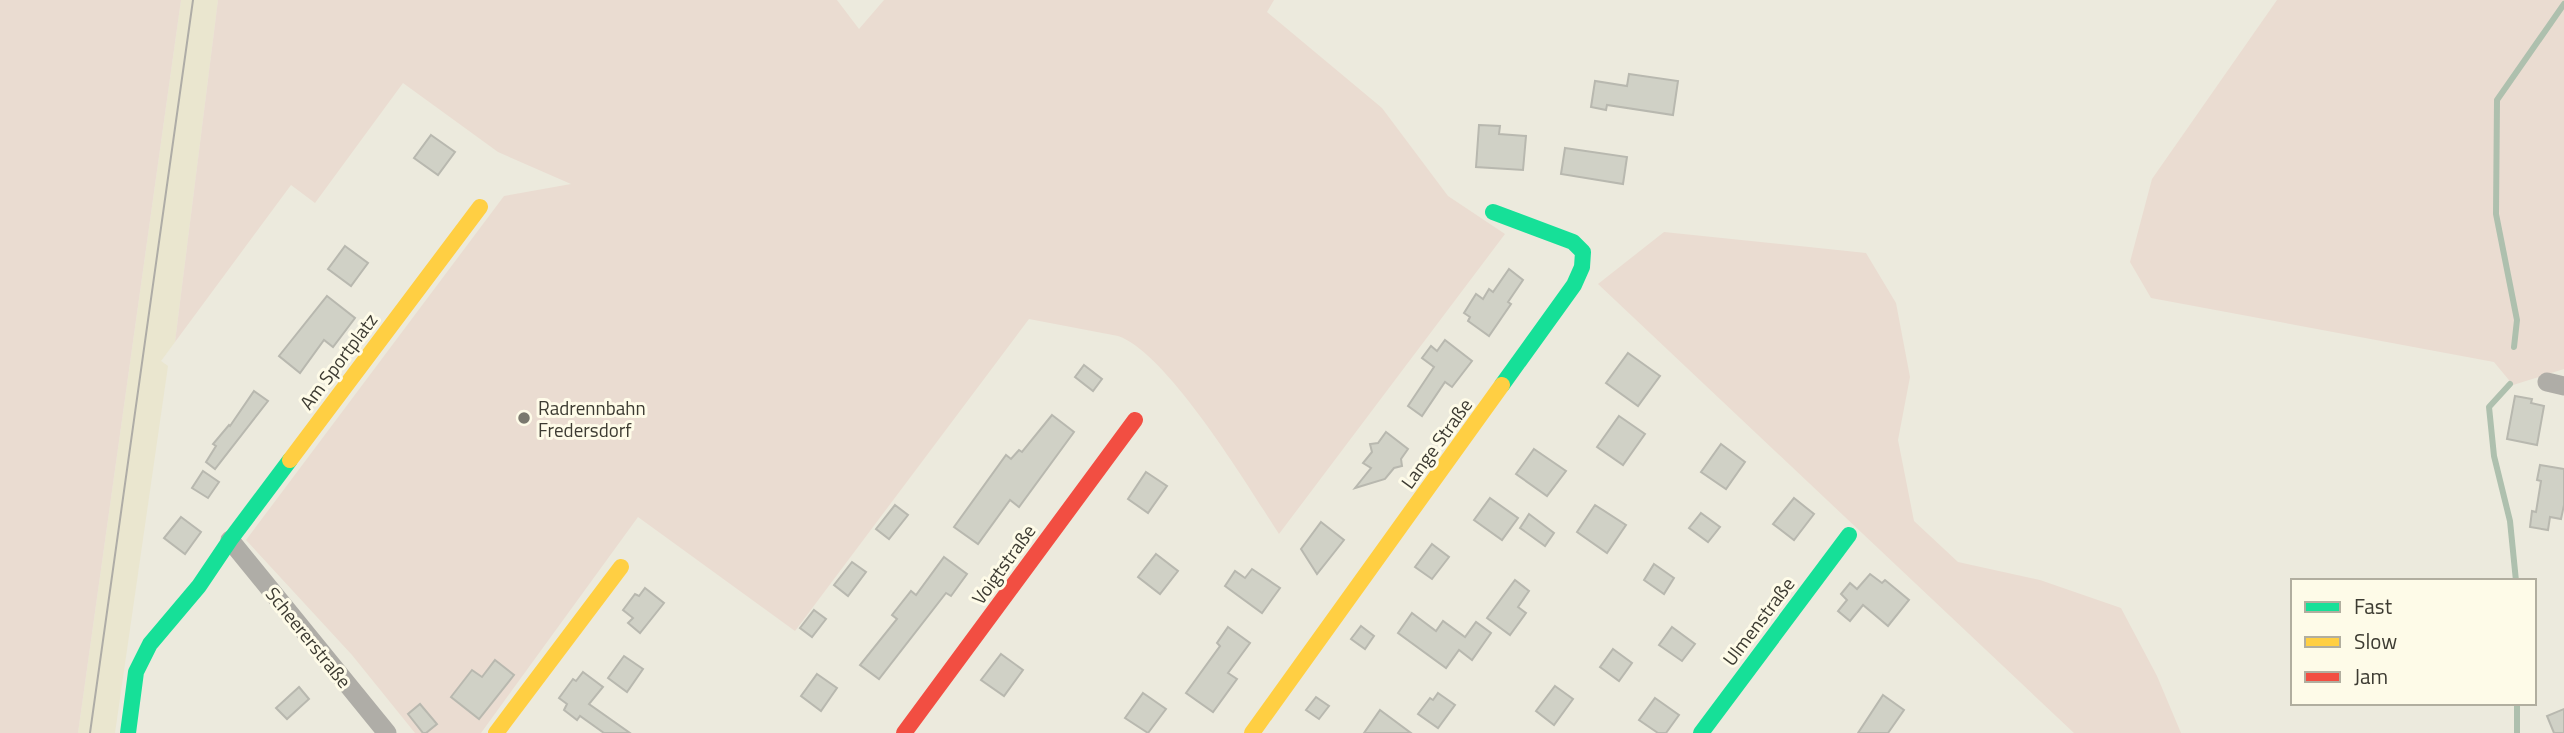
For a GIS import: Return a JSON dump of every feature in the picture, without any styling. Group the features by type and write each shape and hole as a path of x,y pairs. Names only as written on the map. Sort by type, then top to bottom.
{"street":[{"name":"Am Sportplatz","path":"128,733 136,673 150,644 199,586 230,540 480,207"},
{"name":"Lange Straße","path":"1252,733 1574,285 1582,267 1583,252 1573,242 1493,212"},
{"name":"Voigtstraße","path":"904,733 1135,419"},
{"name":"Ulmenstraße","path":"1701,733 1849,535"},
{"name":"Scheererstraße","path":"230,540 387,733"},
{"path":"496,733 621,568"}],"shaded area":[{"path":"0,0 181,0 78,733 0,733"},
{"path":"181,0 218,0 175,342 161,361 168,366 115,733 78,733"},
{"path":"218,0 837,0 859,29 884,0 1274,0 1267,12 1382,108 1448,196 1505,234 1279,534 1206,424 1160,368 1138,348 1118,336 1029,319 795,631 638,517 481,733 415,733 352,655 246,540 504,196 571,184 498,152 403,83 315,203 291,185 175,342"},
{"path":"2277,0 2564,0 2564,369 2513,385 2494,362 2151,298 2130,262 2152,179"},
{"path":"1664,232 1866,253 1896,303 1910,377 1898,440 1914,521 1958,562 2040,580 2121,608 2157,676 2181,733 2074,733 1598,284"}],"building":[{"path":"1629,74 1678,81 1673,115 1607,105 1606,110 1591,107 1595,81 1627,86"},
{"path":"1479,125 1500,126 1499,134 1526,136 1523,170 1476,167"},
{"path":"431,135 455,152 438,175 414,158"},
{"path":"1565,148 1627,157 1623,184 1561,174"},
{"path":"345,246 368,263 351,286 328,269"},
{"path":"1509,269 1523,280 1508,302 1511,304 1489,336 1468,321 1470,317 1464,313 1476,294 1483,299 1489,289 1493,292"},
{"path":"327,296 355,318 333,347 324,340 300,373 279,356"},
{"path":"1445,340 1472,361 1452,387 1445,382 1422,416 1408,406 1434,367 1422,358 1431,346 1437,351"},
{"path":"1628,353 1660,376 1638,406 1606,383"},
{"path":"1084,365 1102,379 1093,391 1075,377"},
{"path":"254,391 268,401 215,469 206,462 216,446 213,444 230,426"},
{"path":"2515,396 2532,399 2531,403 2544,406 2537,445 2507,439"},
{"path":"1052,415 1074,432 1019,507 1010,500 978,544 954,527 1006,455 1011,459 1019,450 1022,452"},
{"path":"1619,416 1645,434 1623,465 1597,447"},
{"path":"1386,432 1408,449 1401,459 1402,466 1394,468 1385,479 1355,488 1371,468 1363,463 1372,452 1370,444 1378,443"},
{"path":"1721,444 1745,462 1726,489 1701,472"},
{"path":"1534,449 1566,471 1547,496 1516,474"},
{"path":"2540,465 2564,469 2564,505 2561,519 2550,517 2548,530 2530,527 2532,511 2536,512 2541,481 2537,480"},
{"path":"203,471 219,482 208,498 192,488"},
{"path":"1146,472 1167,486 1148,513 1128,499"},
{"path":"1490,498 1518,518 1502,540 1474,520"},
{"path":"1794,498 1814,514 1794,540 1773,524"},
{"path":"895,505 908,515 889,539 876,529"},
{"path":"1595,505 1626,525 1607,553 1577,532"},
{"path":"1701,513 1720,527 1708,542 1689,528"},
{"path":"1529,514 1554,533 1545,546 1520,528"},
{"path":"181,517 201,532 185,554 164,538"},
{"path":"1321,522 1344,540 1317,574 1301,549"},
{"path":"1432,544 1449,557 1432,579 1415,567"},
{"path":"1156,554 1178,571 1160,594 1138,577"},
{"path":"944,557 967,574 951,596 946,593 879,679 860,665 897,619 892,615 911,591 916,595"},
{"path":"852,562 866,572 848,596 834,585"},
{"path":"1654,564 1674,578 1664,594 1644,580"},
{"path":"1252,569 1280,588 1262,613 1225,586 1235,571 1245,578"},
{"path":"1870,574 1882,583 1885,580 1909,600 1888,626 1863,605 1850,621 1838,611 1847,600 1841,594 1850,583 1857,589"},
{"path":"1515,580 1529,591 1518,607 1526,613 1510,635 1487,618"},
{"path":"645,588 664,603 640,633 628,623 633,618 623,610 635,594 639,596"},
{"path":"814,610 826,619 812,637 800,628"},
{"path":"1412,613 1436,631 1443,621 1465,637 1476,622 1491,633 1472,660 1459,650 1446,668 1398,633"},
{"path":"1361,626 1374,636 1365,649 1351,639"},
{"path":"1228,627 1250,643 1228,673 1237,679 1213,712 1186,693 1220,646 1217,643"},
{"path":"1672,627 1695,644 1682,661 1659,645"},
{"path":"1613,649 1632,663 1619,681 1600,667"},
{"path":"1001,654 1023,670 1004,696 981,680"},
{"path":"624,656 643,669 627,692 608,678"},
{"path":"495,660 514,675 479,719 451,697 472,670 482,677"},
{"path":"583,672 603,687 589,704 630,733 604,733 580,716 577,720 564,710 567,704 559,698 573,679 576,681"},
{"path":"817,674 837,688 821,711 801,696"},
{"path":"1555,686 1573,699 1554,725 1536,711"},
{"path":"299,687 309,699 287,719 276,708"},
{"path":"1143,693 1166,709 1148,733 1125,718"},
{"path":"1438,693 1455,705 1438,728 1418,714 1430,698 1433,700"},
{"path":"1883,695 1904,710 1888,733 1858,733"},
{"path":"1316,697 1329,706 1319,719 1306,710"},
{"path":"1655,698 1679,715 1666,733 1658,733 1639,720"},
{"path":"420,704 437,724 426,733 423,733 408,714"},
{"path":"2564,709 2564,733 2554,733 2547,716"},
{"path":"1380,710 1411,733 1364,733"}],"waterway":[{"path":"2514,347 2517,320 2496,214 2497,100 2564,4"},
{"path":"2510,384 2489,407 2494,456 2510,521 2516,579"},
{"path":"2517,705 2517,733"}],"tram line":[{"path":"90,733 193,0"}],"traffic: fast":[{"path":"1493,212 1573,242 1583,252 1582,267 1574,285 1502,385"},
{"path":"128,733 136,672 150,644 199,586 290,460"},
{"path":"1701,733 1849,535"}],"traffic: slow":[{"path":"290,460 480,207"},
{"path":"1252,733 1502,385"},
{"path":"496,733 621,567"}],"traffic: jam":[{"path":"904,733 1135,420"}],"place":[{"name":"Radrennbahn Fredersdorf","path":"524,418"}]}
